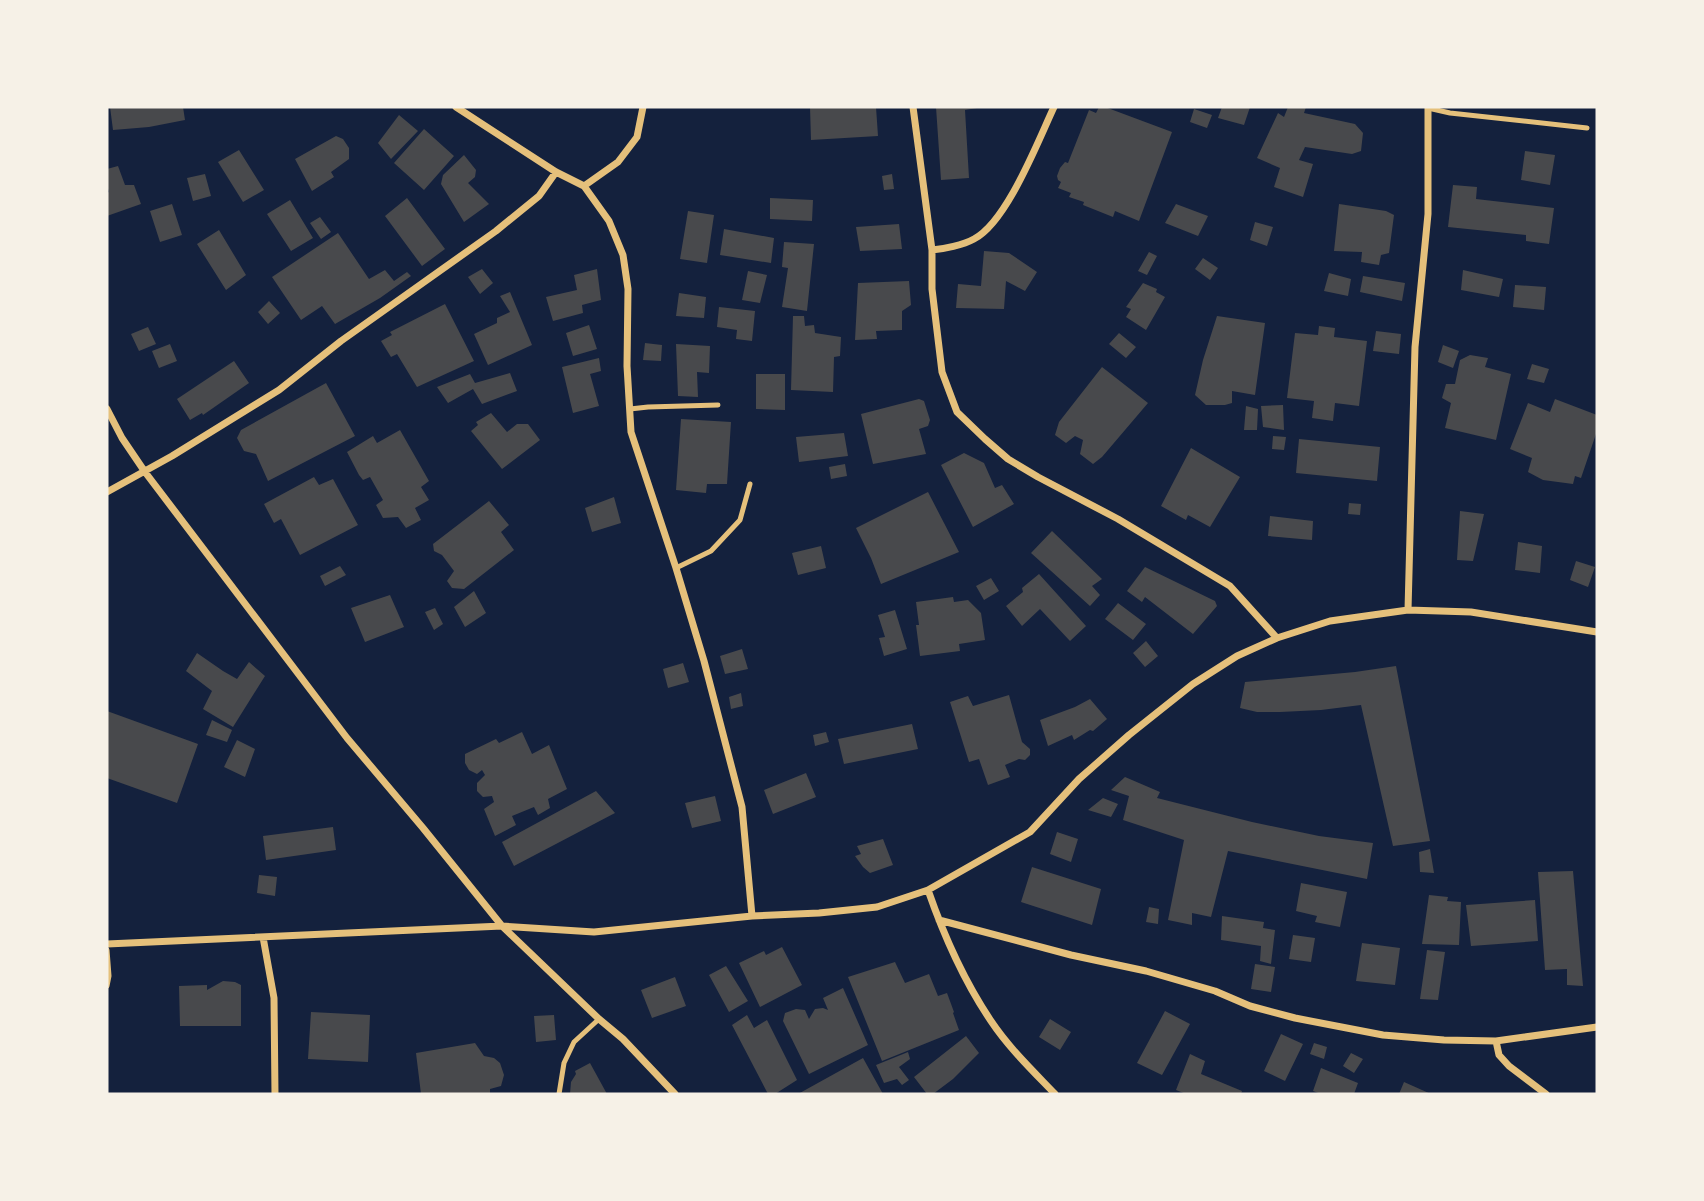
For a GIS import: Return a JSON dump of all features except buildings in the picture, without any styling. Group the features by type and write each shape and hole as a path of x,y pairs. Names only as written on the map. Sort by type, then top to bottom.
{"street":[{"path":"584,186 618,162 630,146 636,137 643,107"},
{"path":"913,107 932,250 932,289 943,372 957,412 1008,459 1118,519 1230,586 1277,638"},
{"path":"932,250 975,239 994,222 1009,202 1054,107"},
{"path":"1408,610 1415,347 1428,214 1428,107"},
{"path":"462,108 556,172 584,186 609,220 623,254 628,289 627,366 631,432 704,662 742,807 752,916"},
{"path":"107,492 145,472 279,390 341,341 496,231 539,196 556,172"},
{"path":"107,409 122,438 145,472 347,738 502,926 623,1039 675,1094"},
{"path":"107,944 502,926 594,932 877,907 928,890 1030,832 1079,779 1193,684 1237,656 1277,638 1329,621 1408,610 1471,612 1597,632"},
{"path":"928,890 966,979 992,1023 1055,1094"},
{"path":"939,920 1071,955 1146,971 1295,1018 1383,1035 1496,1041 1597,1027"},
{"path":"262,937 274,998 275,1094"},
{"path":"1496,1041 1499,1055 1509,1066 1546,1094"}],"lane":[{"path":"1428,107 1450,113 1587,128"},
{"path":"630,409 718,405"},
{"path":"676,568 710,551 740,520 750,484"},
{"path":"107,950 107,986"},
{"path":"559,1094 564,1063 574,1042 599,1019"}]}
